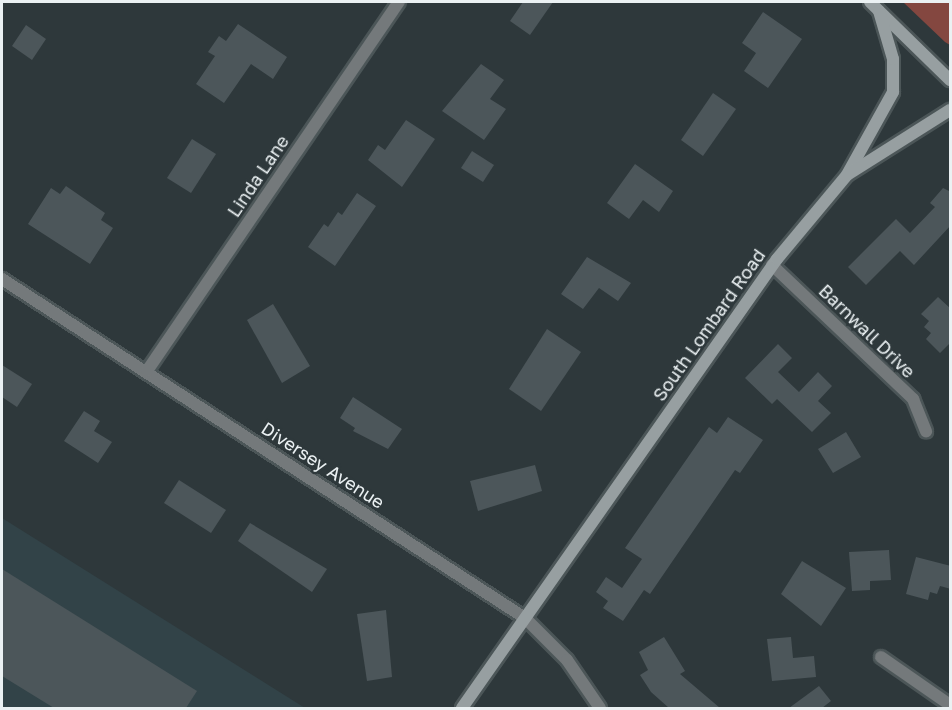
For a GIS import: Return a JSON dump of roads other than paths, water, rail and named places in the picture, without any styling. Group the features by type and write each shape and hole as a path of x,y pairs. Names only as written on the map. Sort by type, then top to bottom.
{"street":[{"name":"Linda Lane","path":"147,371 399,2"},
{"path":"874,6 951,80"},
{"path":"847,175 893,92 892,59 874,6"},
{"name":"South Lombard Road","path":"525,618 772,265 847,175 951,110"},
{"name":"Barnwall Drive","path":"772,265 913,399 926,432"},
{"name":"Diversey Avenue","path":"2,279 525,618 567,660 600,708"},
{"path":"462,708 525,618"},
{"path":"881,657 951,705"}]}
